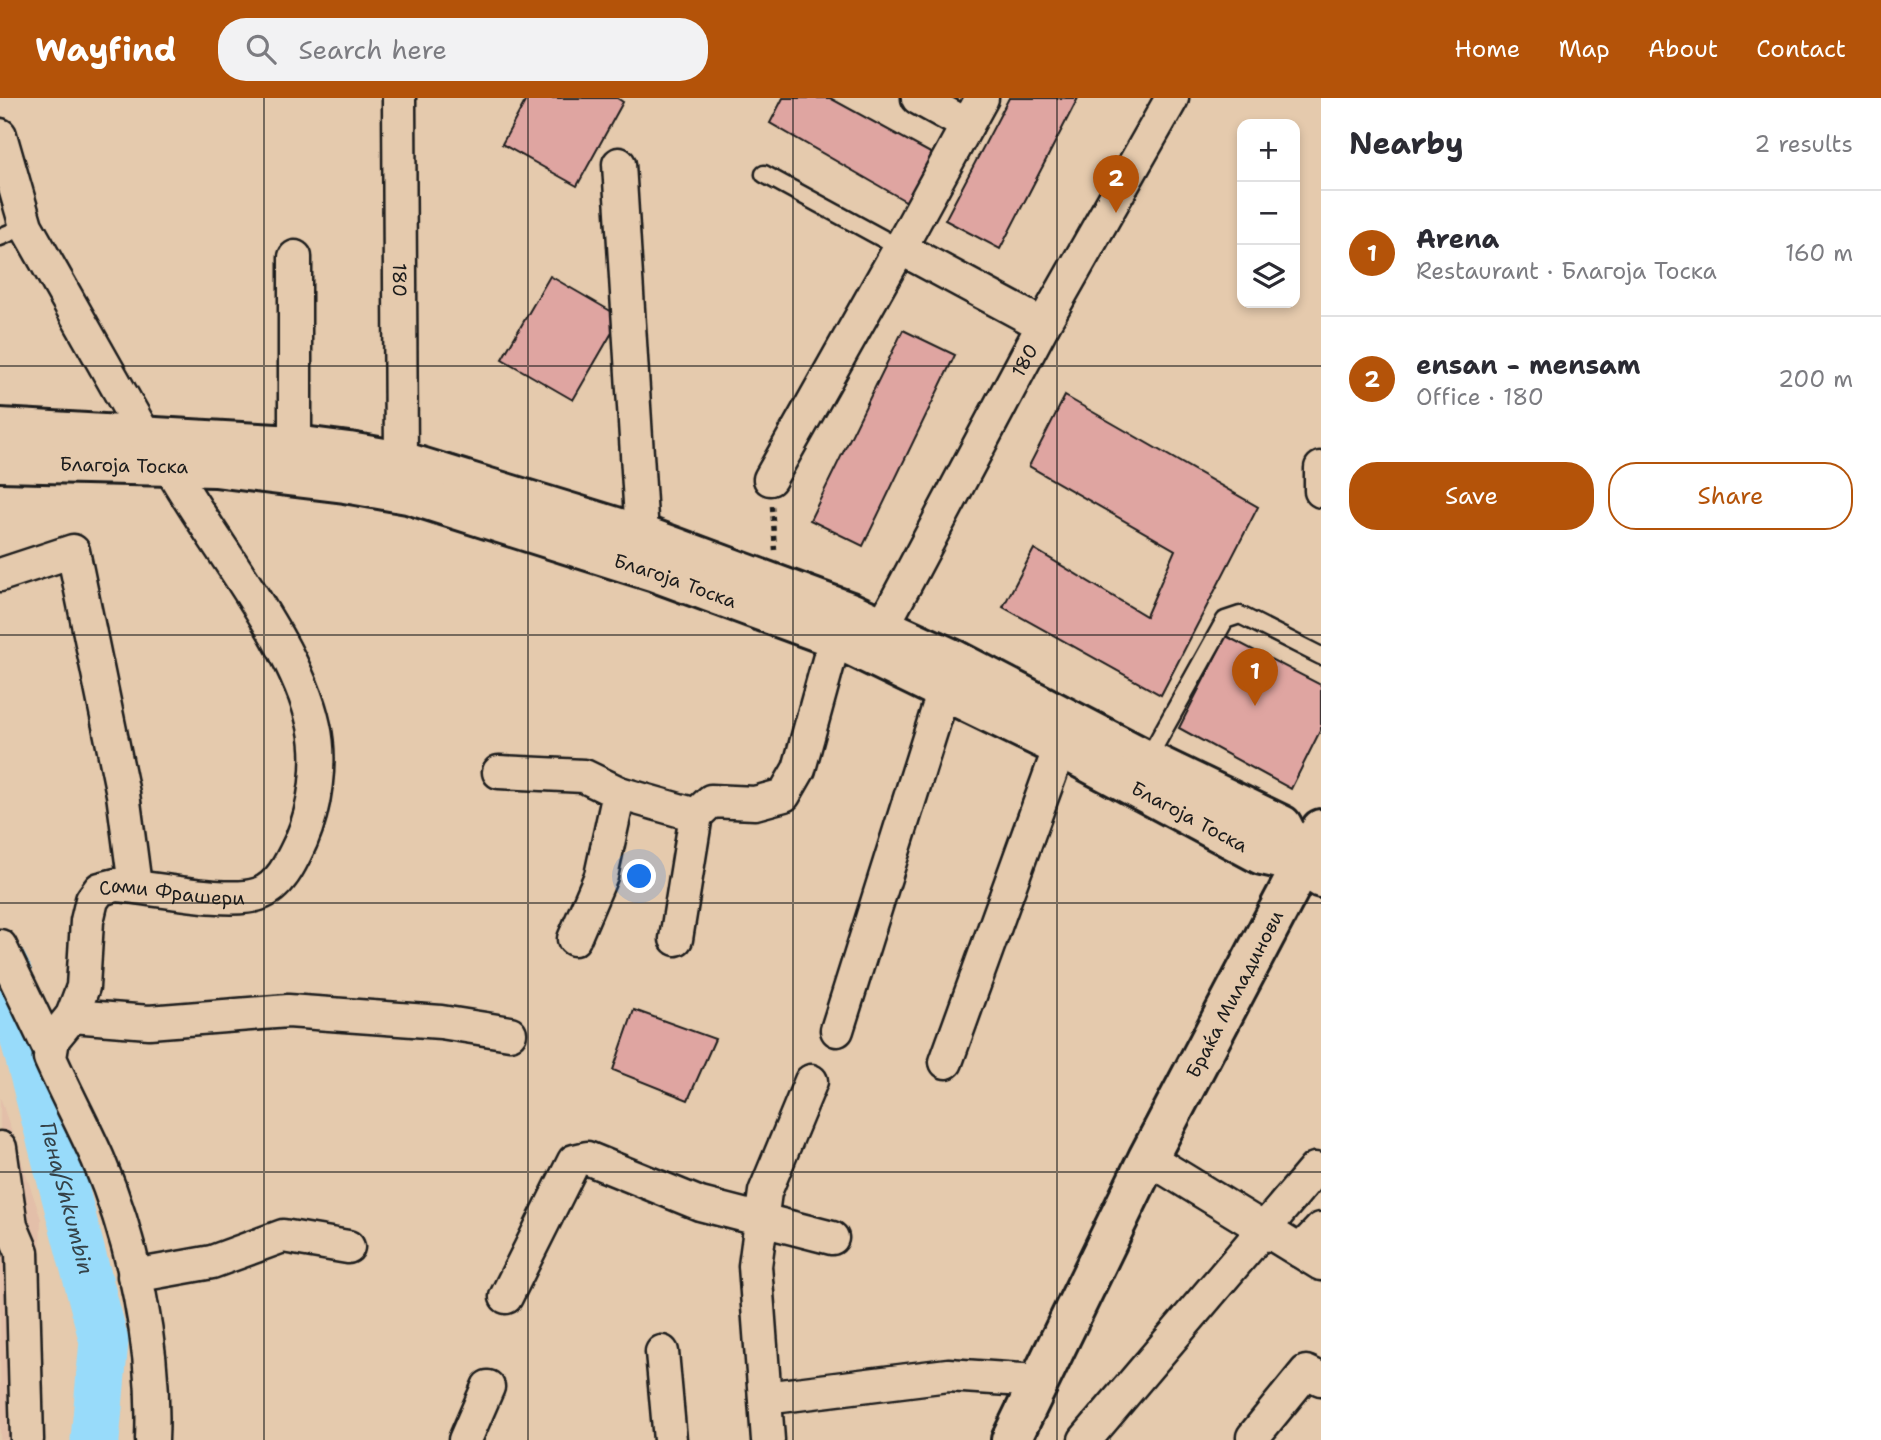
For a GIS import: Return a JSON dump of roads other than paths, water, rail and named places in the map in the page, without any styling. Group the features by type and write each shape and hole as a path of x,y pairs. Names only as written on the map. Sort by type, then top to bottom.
{"street":[{"name":"180","path":"399,98 401,461"},
{"path":"769,479 975,111 918,98"},
{"name":"180","path":"883,626 1043,326 1172,98"},
{"name":"Благоја Тоска","path":"0,135 13,231 158,452"},
{"path":"619,164 642,535"},
{"path":"900,248 1043,326"},
{"path":"295,257 295,445"},
{"name":"Благоја Тоска","path":"0,428 408,494 655,572 835,638 1060,747 1262,855 1312,871"},
{"name":"Благоја Тоска","path":"0,462 295,445 401,461 642,535 883,626 1282,825 1312,871"},
{"name":"Сами Фрашери","path":"49,1048 72,1016 83,987 87,921 92,900 100,889 116,885 232,897 259,894 275,883 295,853 310,819 315,770 314,727 290,664 158,452"},
{"path":"1321,467 1321,491"},
{"path":"0,575 74,551 123,794 135,886"},
{"path":"676,939 696,815 711,802 755,803 784,796 799,769 835,638"},
{"path":"837,1030 943,690"},
{"path":"946,1062 1060,747"},
{"path":"499,772 584,776 619,793 696,815"},
{"path":"574,939 601,876 619,793"},
{"name":"Браќа Миладинови","path":"1012,1440 1038,1381 1148,1158 1312,871 1321,829"},
{"path":"0,946 99,1160 134,1276 151,1357 152,1440"},
{"path":"72,1016 149,1022 288,1011 441,1022 510,1033"},
{"path":"768,1440 755,1266 765,1192 811,1081"},
{"path":"0,1148 11,1226 22,1252 27,1440"},
{"path":"506,1297 574,1161 587,1158 700,1204 832,1238"},
{"path":"1148,1158 1267,1229 1314,1248"},
{"path":"1085,1440 1267,1229 1315,1169"},
{"path":"134,1276 212,1262 283,1236 348,1247"},
{"path":"662,1352 670,1440"},
{"path":"1252,1437 1306,1372 1321,1379"},
{"path":"765,1398 948,1375 1038,1381"},
{"path":"465,1440 488,1387"}],"lane":[{"path":"764,174 900,248"},
{"path":"1147,760 1225,620 1240,615 1321,656"}],"waterway":[{"name":"Пена/Shkumbin","path":"3,965 8,975 104,1341 95,1440"}],"place":[{"name":"ensan - mensam","path":"1116,213"},
{"name":"Arena","path":"1255,706"}]}
